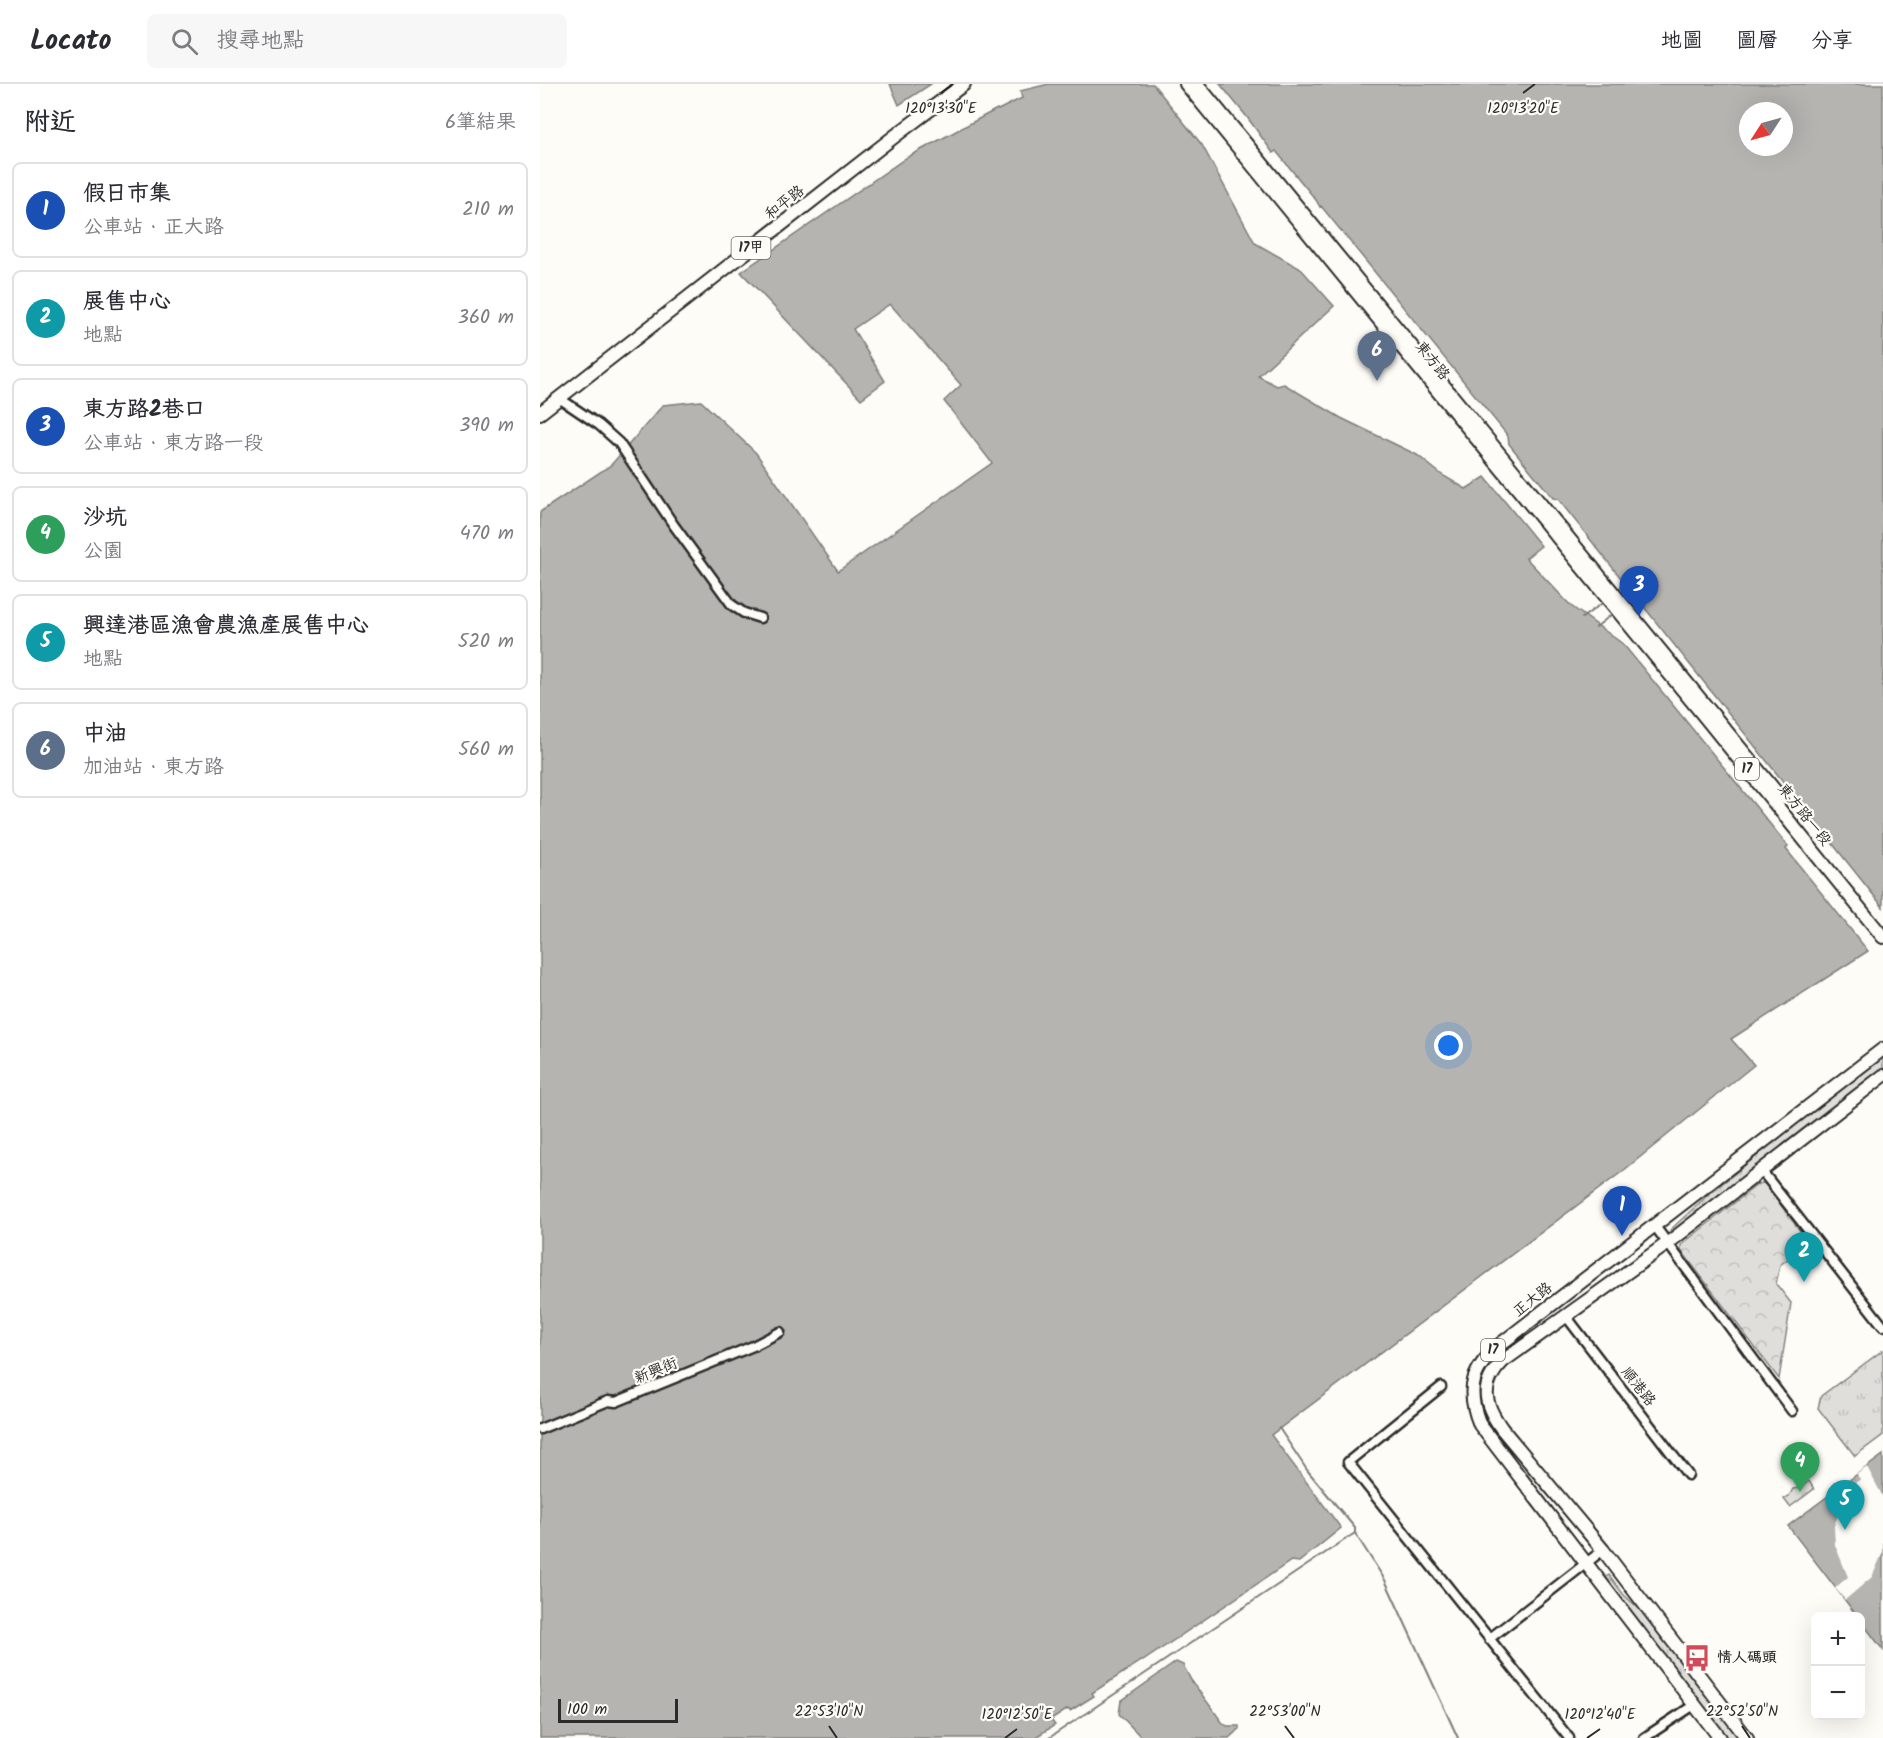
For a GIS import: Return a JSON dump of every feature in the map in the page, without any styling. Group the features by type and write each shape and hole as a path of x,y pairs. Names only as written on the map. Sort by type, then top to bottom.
{"main road":[{"name":"和平路","path":"540,404 954,84"},
{"name":"和平路","path":"540,413 964,84"},
{"name":"東方路","path":"1186,84 1613,598"},
{"name":"東方路","path":"1197,84 1613,598"},
{"name":"東方路一段","path":"1613,598 1883,925"},
{"name":"東方路一段","path":"1613,598 1883,937"},
{"name":"正大路","path":"1720,1738 1480,1425 1474,1410 1472,1393 1474,1378 1480,1364 1489,1354 1883,1049"},
{"name":"正大路","path":"1748,1738 1603,1550 1493,1417 1487,1404 1488,1382 1498,1366 1668,1243 1883,1076"}],"street":[{"path":"559,398 599,425 619,443 673,524 732,605 744,613 760,618"},
{"path":"1761,1170 1883,1326"},
{"path":"1654,1225 1792,1412"},
{"name":"順港路","path":"1566,1316 1688,1475"},
{"name":"新興街","path":"540,1429 608,1401 616,1402 753,1346 780,1332"},
{"path":"1441,1387 1348,1462 1569,1738"},
{"path":"1489,1639 1603,1550"},
{"path":"1644,1738 1695,1705"}],"green space":[{"path":"1883,1055 1883,1071 1672,1233 1670,1230 1709,1194"},
{"path":"1763,1183 1809,1243 1780,1265 1776,1284 1791,1303 1779,1379 1681,1250 1681,1245 1758,1184"},
{"path":"1883,1350 1883,1435 1855,1456 1818,1408 1821,1396"},
{"path":"1809,1481 1814,1489 1790,1507 1784,1499 1793,1489 1800,1488"},
{"path":"1609,1575 1624,1595 1644,1613 1741,1738 1725,1738 1624,1607 1606,1577"}],"shaded area":[{"path":"890,84 931,84 899,105"},
{"path":"1049,84 1153,84 1202,145 1255,243 1301,269 1334,306 1258,376 1277,386 1284,384 1341,418 1417,455 1442,475 1466,489 1485,477 1541,546 1526,558 1571,606 1623,644 1788,846 1786,849 1868,951 1731,1039 1754,1065 1623,1171 1271,1435 1341,1528 1299,1562 1291,1561 1092,1693 1094,1696 1051,1720 1055,1725 1034,1738 540,1738 540,512 611,465 663,405 701,401 756,453 838,571 992,463 944,401 961,385 890,304 853,329 885,381 861,399 741,272 906,158 1022,98 1020,91"},
{"path":"1220,84 1883,84 1883,907 1558,499 1553,498 1509,444 1508,436 1276,151 1273,153"},
{"path":"1883,1455 1883,1650 1865,1626 1865,1612 1854,1612 1788,1526"},
{"path":"1176,1662 1183,1665 1191,1680 1222,1722 1227,1726 1239,1726 1239,1729 1229,1738 1142,1738 1119,1714 1121,1701"}],"pier":[{"path":"1867,1467 1883,1497 1883,1552 1872,1577 1845,1600 1835,1588 1848,1577 1835,1545 1834,1526 1845,1497 1860,1480 1857,1474"}],"waterway":[{"path":"1620,588 1627,582"},
{"path":"1629,600 1636,594"},
{"path":"1582,618 1601,604"},
{"path":"1596,627 1611,615"},
{"path":"1279,1428 1307,1470 1355,1528 1355,1533 1385,1580 1458,1738"},
{"path":"1049,1738 1355,1533"}],"place":[{"name":"中油","path":"1377,381"},
{"name":"東方路2巷口","path":"1639,616"},
{"name":"假日市集","path":"1622,1236"},
{"name":"展售中心","path":"1804,1282"},
{"name":"沙坑","path":"1800,1492"},
{"name":"興達港區漁會農漁產展售中心","path":"1845,1530"},
{"name":"情人碼頭","path":"1697,1658"}]}
